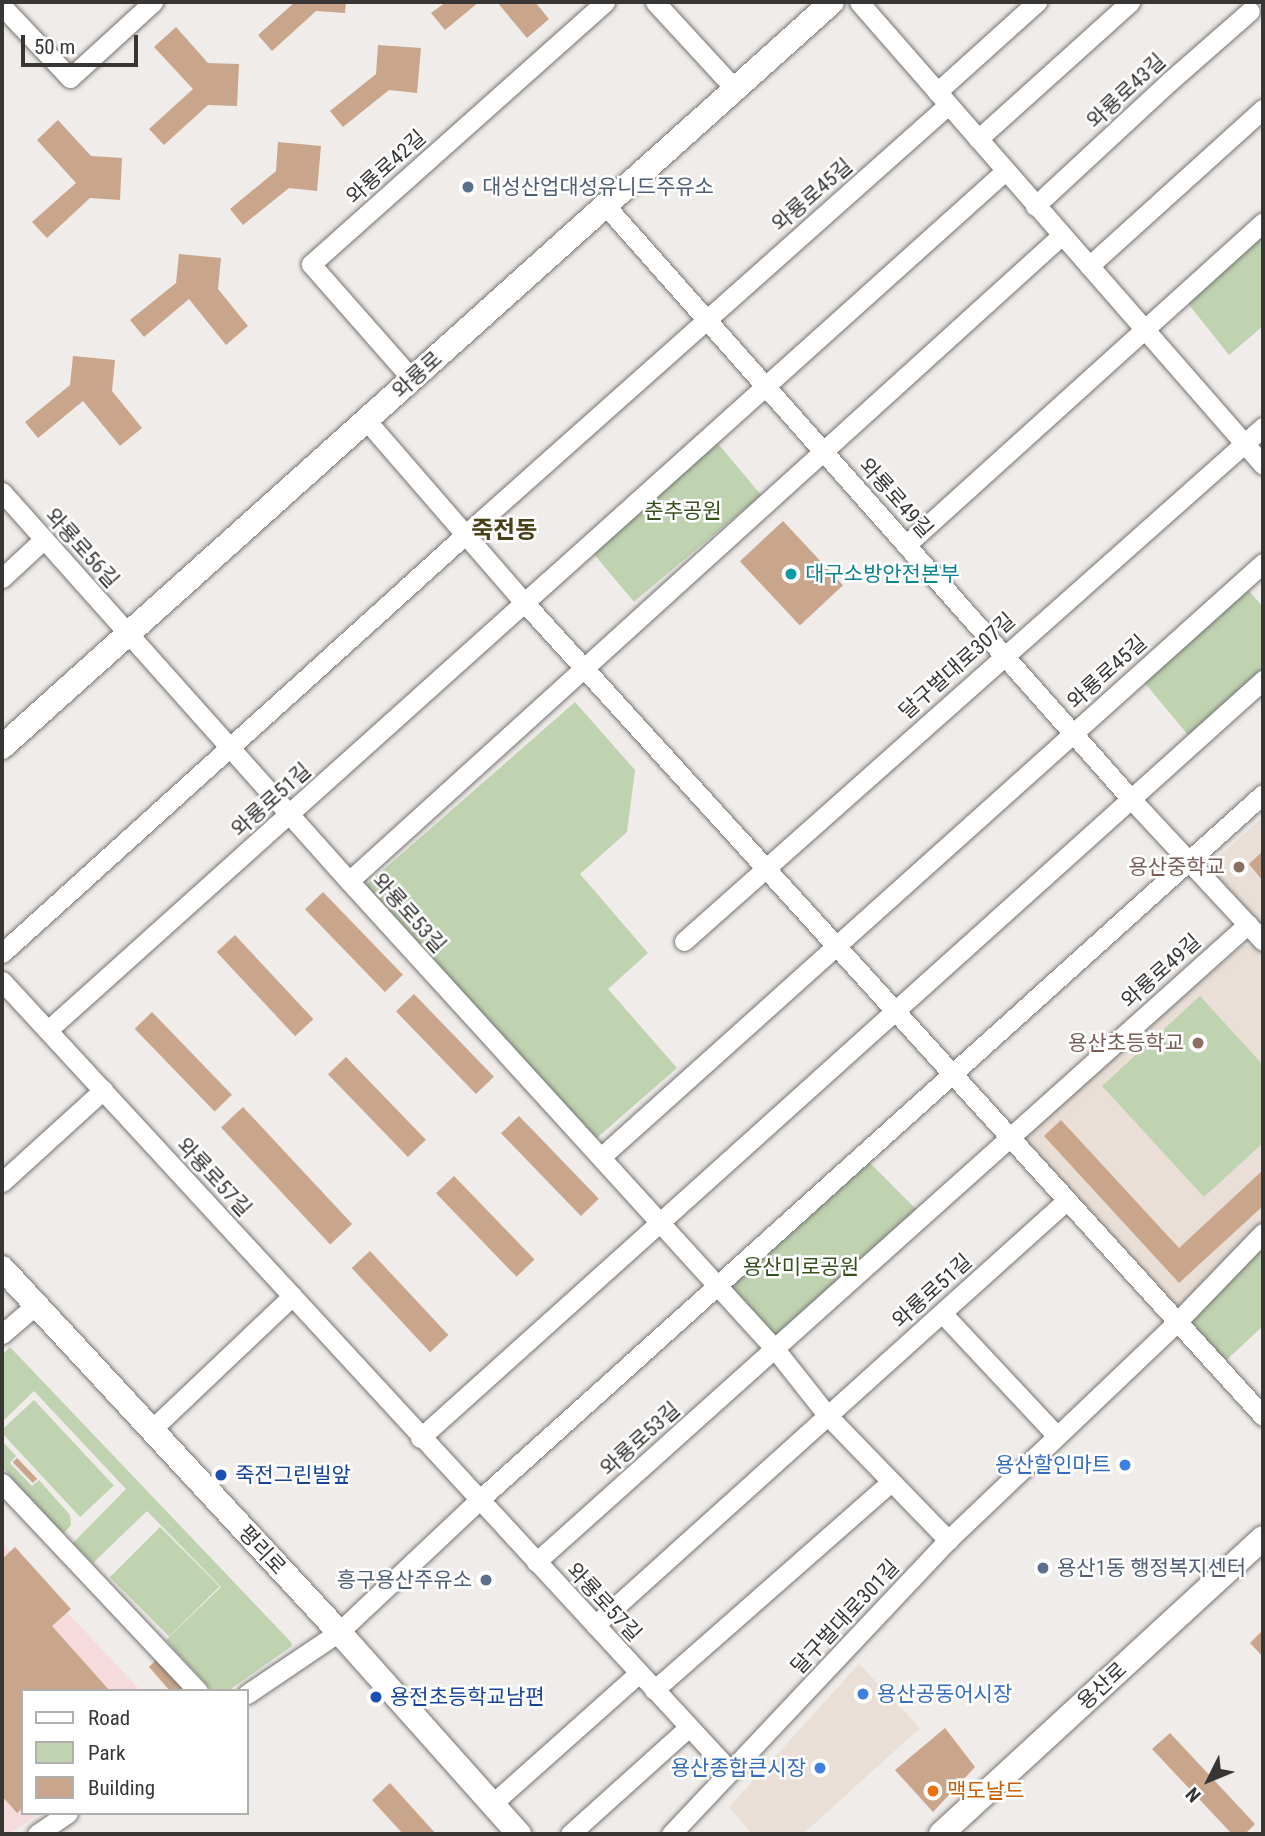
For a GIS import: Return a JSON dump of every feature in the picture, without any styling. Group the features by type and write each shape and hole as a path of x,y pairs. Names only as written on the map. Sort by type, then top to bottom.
{"main road":[{"name":"와룡로","path":"2,747 832,2"},
{"name":"평리로","path":"2,1268 339,1632 519,1834"},
{"name":"용산로","path":"949,1832 1263,1538"}],"street":[{"path":"2,6 70,78 153,2"},
{"name":"와룡로42길","path":"412,379 311,264 605,2"},
{"path":"655,2 735,89"},
{"path":"859,2 1263,465"},
{"path":"942,99 1037,2"},
{"path":"978,139 1130,2"},
{"name":"와룡로43길","path":"1035,206 1170,81 1252,13"},
{"name":"와룡로45길","path":"706,319 942,99"},
{"path":"1089,266 1263,108"},
{"path":"523,601 1004,171"},
{"name":"와룡로49길","path":"606,205 1131,799 1263,941"},
{"path":"907,544 1263,222"},
{"path":"349,881 583,666 1062,235"},
{"path":"2,953 706,319"},
{"path":"366,420 467,533 523,601 1263,1416"},
{"name":"달구벌대로307길","path":"684,942 764,867 1263,427"},
{"name":"와룡로56길","path":"2,492 128,634"},
{"path":"2,578 44,539"},
{"name":"와룡로45길","path":"1074,732 1263,563"},
{"name":"와룡로51길","path":"48,1030 523,601"},
{"name":"와룡로53길","path":"128,634 717,1284 775,1349 828,1416 948,1540"},
{"path":"420,1438 1263,680"},
{"path":"601,1157 1074,732"},
{"path":"248,1693 339,1632 478,1501 717,1284 1263,794"},
{"name":"와룡로49길","path":"1009,1136 1248,924"},
{"name":"와룡로57길","path":"2,981 730,1772"},
{"path":"2,1182 103,1090"},
{"path":"775,1349 1009,1136"},
{"name":"와룡로51길","path":"828,1416 1067,1200"},
{"name":"달구벌대로301길","path":"671,1834 948,1540 1177,1322 1263,1233"},
{"path":"151,1430 292,1296"},
{"path":"2,1334 36,1305"},
{"path":"942,1313 1057,1436"},
{"name":"와룡로53길","path":"536,1562 775,1349"},
{"path":"594,1625 828,1416"},
{"path":"654,1690 891,1482"},
{"path":"2,1483 196,1689"},
{"name":"와룡로57길","path":"492,1804 639,1673"},
{"path":"570,1834 688,1727"},
{"path":"37,1834 65,1815"}],"shaded area":[{"name":"용산중학교","path":"1263,817 1263,928 1214,875 1217,858"},
{"name":"용산초등학교","path":"1258,945 1263,950 1263,1224 1183,1305 1170,1304 1029,1149 1027,1135 1242,946"},
{"path":"2,1543 139,1689 21,1689 21,1815 37,1815 9,1834 2,1834"},
{"name":"용산종합큰시장","path":"859,1664 920,1728 803,1834 752,1834 729,1807"}],"green space":[{"path":"1263,234 1263,326 1229,355 1186,301"},
{"name":"춘추공원","path":"709,433 761,495 634,602 582,540"},
{"path":"1241,582 1263,607 1263,680 1194,742 1138,675"},
{"path":"575,702 635,770 627,832 580,874 648,953 608,989 677,1068 591,1143 365,886"},
{"path":"1200,996 1263,1065 1263,1143 1204,1197 1102,1086"},
{"name":"용산미로공원","path":"862,1155 921,1214 788,1347 729,1288"},
{"path":"1263,1239 1263,1326 1219,1367 1182,1321"},
{"path":"10,1347 292,1646 231,1689 211,1689 166,1640 221,1587 147,1511 93,1563 73,1543 126,1489 34,1391 2,1422 2,1355"},
{"path":"34,1400 114,1486 80,1517 2,1433 2,1430"},
{"path":"2,1441 16,1456 10,1463 32,1486 39,1480 70,1515 71,1525 63,1534 2,1467"},
{"path":"160,1527 219,1586 169,1637 110,1577"}],"building":[{"path":"295,2 346,2 345,13 316,11 272,51 258,35"},
{"path":"446,2 479,2 445,30 431,13"},
{"path":"497,2 535,2 549,19 527,38"},
{"path":"176,27 208,63 239,64 237,106 208,105 164,145 149,129 193,89 154,47"},
{"path":"378,45 421,48 417,93 389,90 343,127 330,111 376,74"},
{"path":"58,120 91,156 122,158 120,200 90,198 47,238 32,222 76,183 37,140"},
{"path":"278,142 321,146 317,191 289,188 243,225 230,209 276,171"},
{"path":"179,254 221,258 218,289 248,326 226,345 189,299 144,337 130,320 176,283"},
{"path":"73,356 115,360 112,391 142,428 120,446 83,401 38,438 25,422 70,385"},
{"name":"대구소방안전본부","path":"783,521 843,585 800,626 740,561"},
{"path":"1263,851 1263,881 1249,864"},
{"path":"323,892 403,975 385,992 305,909"},
{"path":"235,935 313,1019 295,1036 217,952"},
{"path":"414,994 494,1077 476,1094 396,1011"},
{"path":"152,1012 232,1095 215,1111 135,1029"},
{"path":"346,1057 426,1140 408,1157 328,1074"},
{"path":"243,1107 352,1224 330,1244 221,1127"},
{"path":"519,1116 599,1199 581,1216 501,1133"},
{"path":"1061,1120 1179,1248 1263,1170 1263,1206 1179,1283 1044,1136"},
{"path":"454,1176 535,1259 517,1277 436,1193"},
{"path":"370,1251 448,1335 430,1352 352,1268"},
{"path":"17,1458 37,1479 33,1483 13,1462"},
{"path":"15,1547 71,1609 52,1626 108,1689 21,1689 21,1809 17,1813 2,1796 2,1559"},
{"path":"1263,1630 1263,1657 1250,1643"},
{"path":"159,1657 187,1689 168,1689 149,1667"},
{"name":"맥도날드","path":"945,1728 975,1767 933,1812 895,1770"},
{"path":"1170,1733 1255,1824 1245,1834 1232,1834 1152,1749"},
{"path":"390,1783 436,1834 403,1834 372,1800"}],"place":[{"name":"대성산업대성유니드주유소","path":"468,187"},
{"name":"대구소방안전본부","path":"791,574"},
{"name":"용산중학교","path":"1239,867"},
{"name":"용산초등학교","path":"1198,1043"},
{"name":"용산할인마트","path":"1125,1465"},
{"name":"죽전그린빌앞","path":"221,1475"},
{"name":"용산1동 행정복지센터","path":"1043,1568"},
{"name":"흥구용산주유소","path":"486,1580"},
{"name":"용산공동어시장","path":"863,1694"},
{"name":"용전초등학교남편","path":"376,1697"},
{"name":"용산종합큰시장","path":"820,1768"},
{"name":"맥도날드","path":"933,1791"}],"district":[{"name":"죽전동","path":"504,531"}]}
